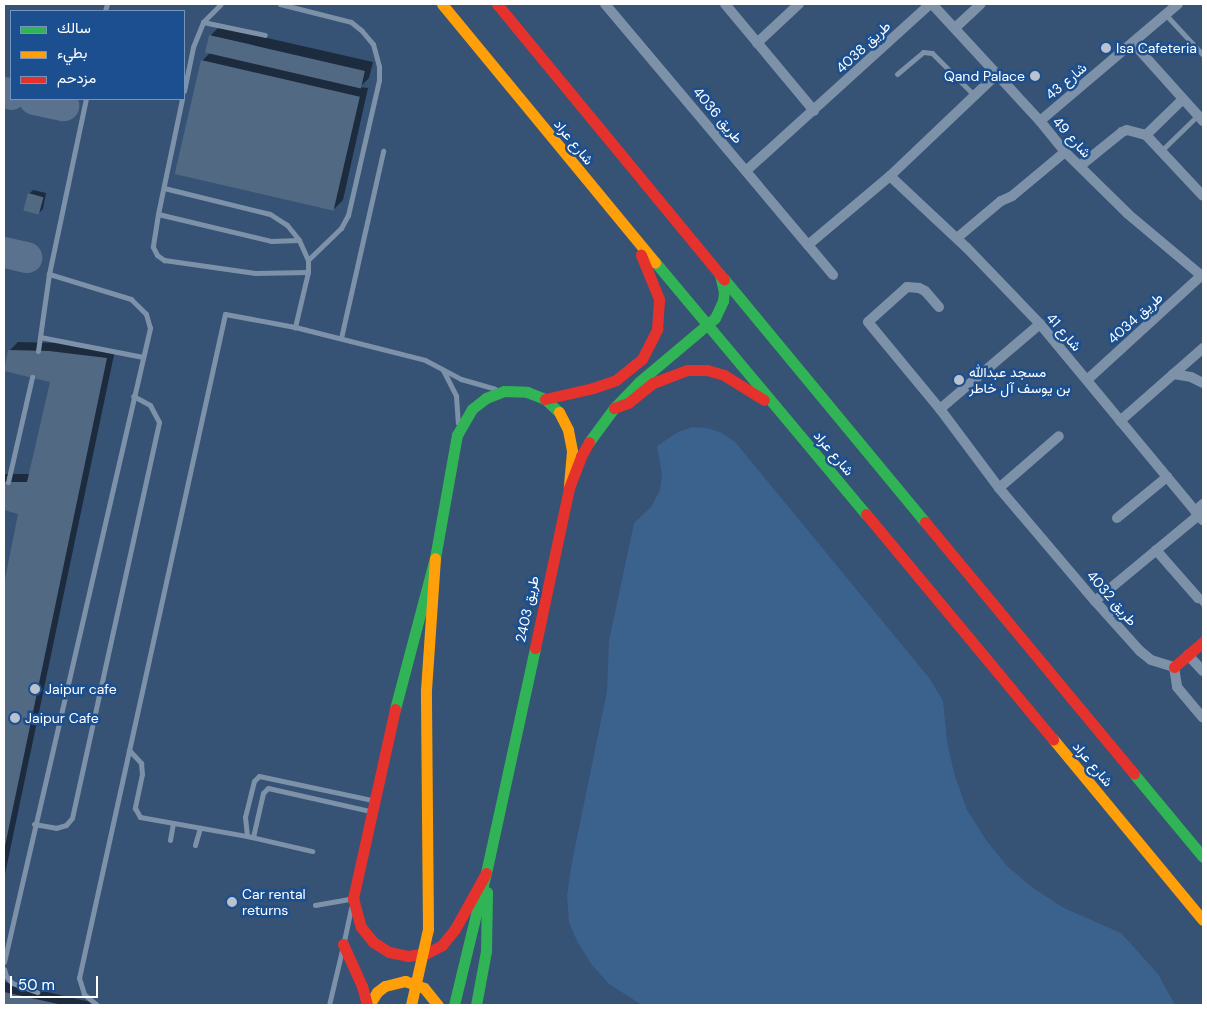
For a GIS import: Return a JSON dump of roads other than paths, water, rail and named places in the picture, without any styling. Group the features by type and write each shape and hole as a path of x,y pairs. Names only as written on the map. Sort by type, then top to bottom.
{"main road":[{"name":"شارع عراد","path":"442,4 620,221 708,324 1203,920"},
{"name":"شارع عراد","path":"497,4 1203,857"},
{"path":"546,400 616,380 642,359 651,344 657,329 659,299 643,259 620,221"},
{"name":"طريق 2403","path":"454,1005 486,872 568,488 581,456 598,428 614,408 639,382 715,318 723,301 724,292 720,274"},
{"path":"614,408 628,403 653,383 668,376 686,370 707,370 724,375 778,409"},
{"path":"486,872 455,929 442,945 427,953 408,956 389,952 373,942 361,927 353,898 404,669 435,558 457,435 472,409 486,398 504,391 527,392 546,400 560,414 568,430 572,451 568,488"},
{"path":"411,1005 428,929 426,690 435,558"},
{"path":"1174,667 1203,642"},
{"path":"476,1005 486,951 488,918 486,872"},
{"path":"343,944 362,986 368,1005"},
{"path":"368,1005 377,992 385,986 405,981 424,988 438,1005"}],"street":[{"name":"طريق 4036","path":"605,4 747,170 833,276"},
{"path":"725,4 814,111"},
{"path":"757,43 799,4"},
{"name":"طريق 4038","path":"747,170 931,4"},
{"name":"شارع 49","path":"931,4 1040,121 1065,152 1128,214 1202,277"},
{"path":"955,28 980,4"},
{"name":"شارع 43","path":"1040,121 1178,4"},
{"path":"1133,43 1182,100 1201,118"},
{"path":"808,245 890,176 996,75"},
{"path":"1146,135 1182,100"},
{"path":"1080,166 1127,130 1146,135 1203,196"},
{"path":"957,238 1001,201 1012,196 1065,152"},
{"name":"شارع 41","path":"890,176 957,238 1040,324 1199,516"},
{"name":"طريق 4034","path":"1087,380 1202,277"},
{"name":"طريق 4032","path":"939,307 924,291 919,288 907,287 868,322 940,409 999,488 1095,601 1140,651 1152,660 1174,667"},
{"path":"940,409 1040,324"},
{"path":"1120,421 1203,348"},
{"path":"1173,374 1190,377 1203,383"},
{"path":"999,488 1059,436"},
{"path":"1117,518 1166,477"},
{"path":"1095,601 1199,516 1203,504"},
{"path":"1156,550 1201,601"},
{"path":"1188,655 1203,671"},
{"path":"1174,667 1177,687 1203,718"}],"lane":[{"path":"185,86 193,47 203,22 221,4"},
{"path":"280,4 351,22 373,44 379,66 379,80 348,215 341,228 308,260"},
{"path":"1166,15 1203,55"},
{"path":"203,22 265,35"},
{"path":"897,74 923,52 932,53 974,96"},
{"path":"38,351 49,274 86,100"},
{"path":"182,100 158,214 153,247 156,255 164,260 256,273 308,272"},
{"path":"1161,151 1201,118"},
{"path":"341,338 383,151"},
{"path":"164,188 270,214 287,225 299,240 308,260 308,272 295,327"},
{"path":"158,214 271,241 299,240"},
{"path":"4,962 34,824 150,328 146,314 131,299 49,274"},
{"path":"97,1005 84,994 79,978 225,314 295,327 425,360 472,383 504,391"},
{"path":"40,337 143,357"},
{"path":"442,367 456,396 459,416 457,435"},
{"path":"8,482 32,377"},
{"path":"34,824 56,828 66,825 72,818 159,422 150,405 133,396"},
{"path":"130,750 141,763 135,808 140,817 250,837 312,852"},
{"path":"250,837 246,817 254,782 259,776 374,806"},
{"path":"250,837 263,793 268,788 374,806"},
{"path":"170,840 173,823"},
{"path":"195,845 200,828"},
{"path":"315,905 353,898 329,1005"},
{"path":"4,969 12,983 37,992"}],"water":[{"path":"692,427 707,428 722,433 736,443 930,679 943,701 947,741 954,773 967,810 986,840 1007,866 1033,888 1064,908 1121,933 1158,974 1175,1005 642,1005 609,984 592,965 578,943 569,923 567,896 571,867 607,691 609,641 634,523 651,507 660,490 662,474 657,446 678,432"}],"place":[{"name":"Isa Cafeteria","path":"1106,48"},
{"name":"Qand Palace","path":"1035,76"},
{"name":"مسجد عبدالله بن يوسف آل خاطر","path":"959,380"},
{"name":"Jaipur cafe","path":"35,689"},
{"name":"Jaipur Cafe","path":"15,718"},
{"name":"Car rental returns","path":"232,902"}]}
